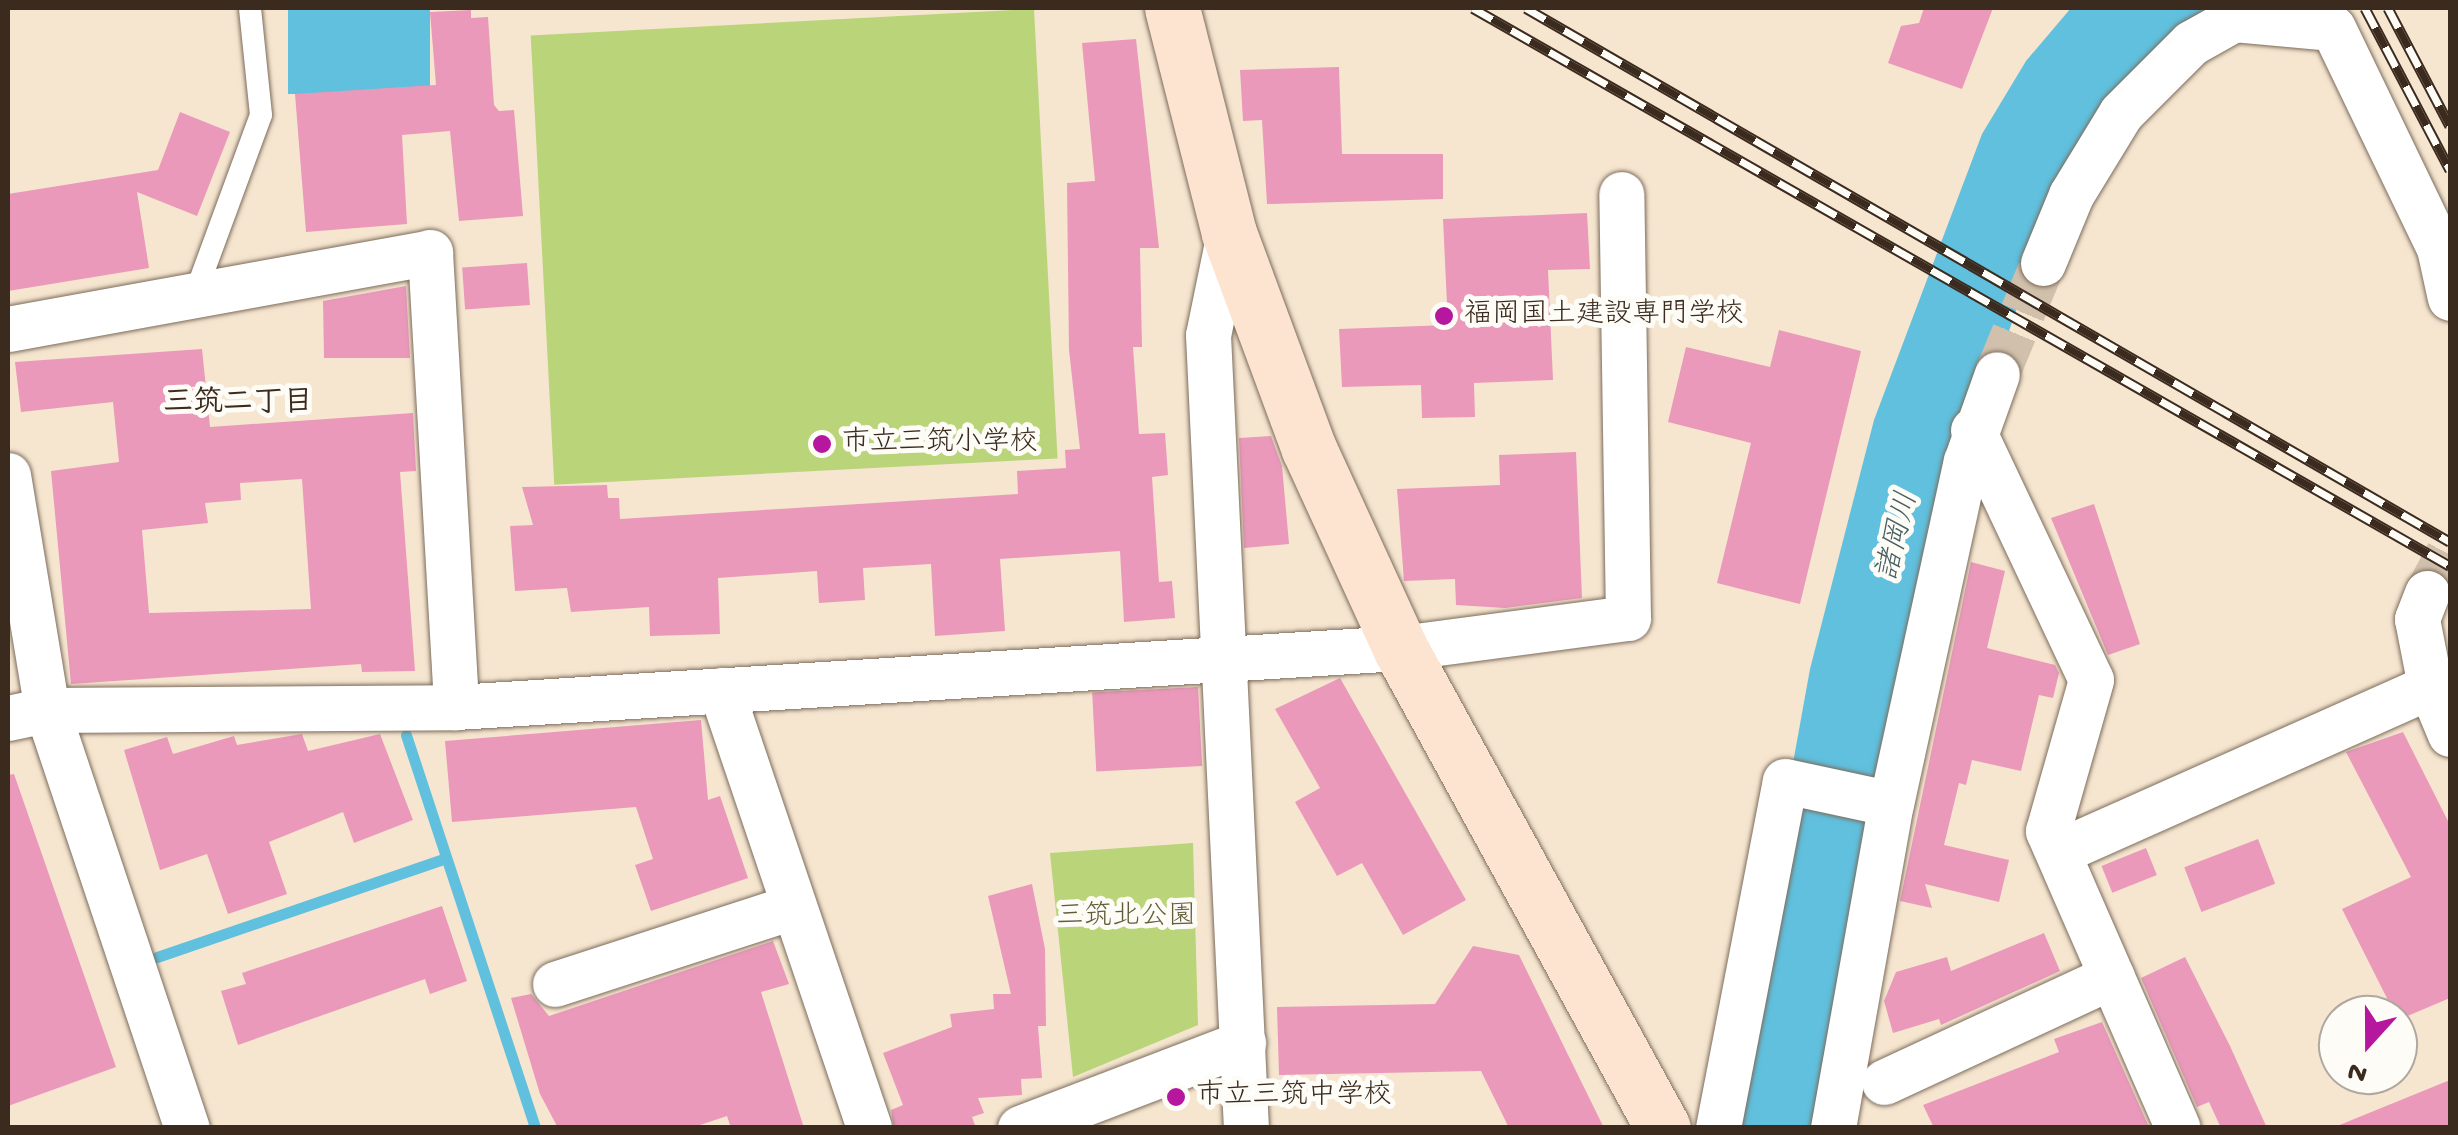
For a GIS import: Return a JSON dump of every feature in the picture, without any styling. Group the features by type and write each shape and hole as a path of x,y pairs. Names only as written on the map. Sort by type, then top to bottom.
{"street":[{"path":"1172,8 1229,233 1309,449 1400,648 1663,1128"},
{"path":"2043,263 2071,195 2122,113 2191,43 2234,13 2333,28 2439,248 2450,298"},
{"path":"28,714 456,706 1400,648 1628,618 1621,194"},
{"path":"1229,233 1208,335 1246,1128"},
{"path":"8,328 430,252 456,706"},
{"path":"1832,1128 1891,804 1973,430 1997,374"},
{"path":"1973,430 2091,680 2048,831 2178,1128"},
{"path":"8,475 28,714 187,1128"},
{"path":"2428,593 2417,619 2430,686 2450,734"},
{"path":"2058,852 2430,686"},
{"path":"721,690 869,1128"},
{"path":"1718,1128 1785,780 1888,803"},
{"path":"555,984 792,908"},
{"path":"1884,1082 2112,976"},
{"path":"1020,1128 1243,1043"}],"lane":[{"path":"194,297 261,116 250,8"}],"green space":[{"path":"1034,9 1058,458 554,485 531,35"},
{"name":"三筑北公園","path":"1193,843 1198,1025 1073,1077 1050,853"}],"water":[{"path":"288,8 430,8 430,94 288,94"},
{"name":"諸岡川","path":"2071,8 2223,8 2064,172 1952,496 1824,1127 1727,1128 1810,669 1874,420 1982,134 2026,61"}],"building":[{"path":"1924,8 1993,8 1962,89 1888,63 1901,26 1919,23"},
{"path":"471,10 471,18 488,17 494,105 499,111 514,110 523,216 459,221 450,131 402,135 407,224 306,232 295,94 436,85 430,12"},
{"path":"1136,39 1159,248 1140,248 1142,347 1133,347 1139,434 1165,433 1168,475 1152,477 1159,582 1172,581 1175,618 1124,622 1120,551 1000,559 1005,631 935,636 931,564 863,568 865,600 819,603 817,571 718,578 720,634 650,636 649,607 571,612 567,588 515,591 510,526 533,525 522,487 607,485 608,498 619,498 620,519 1018,494 1017,471 1066,468 1065,450 1080,449 1069,350 1067,183 1095,181 1082,43"},
{"path":"1339,67 1342,154 1443,154 1443,199 1267,204 1262,120 1243,121 1240,70"},
{"path":"180,112 230,132 197,216 137,192 149,268 8,291 8,194 158,170"},
{"path":"1587,213 1590,269 1548,270 1553,380 1474,383 1475,417 1422,418 1421,385 1342,387 1339,329 1448,325 1443,219"},
{"path":"527,263 530,305 465,309 462,268"},
{"path":"406,286 410,358 324,358 323,301"},
{"path":"1779,330 1861,351 1800,604 1717,583 1751,443 1668,422 1686,347 1770,367"},
{"path":"202,349 210,427 413,413 416,471 400,472 415,671 362,672 361,664 71,684 51,471 119,462 113,402 21,412 15,362","holes":["302,479 311,609 149,613 142,530 208,523 205,503 241,500 240,483"]},
{"path":"1271,436 1282,466 1289,544 1244,548 1239,438"},
{"path":"1576,452 1582,598 1505,608 1456,605 1455,579 1404,581 1397,489 1500,485 1499,455"},
{"path":"2094,504 2140,644 2108,655 2051,518"},
{"path":"1971,562 2005,571 1987,648 2055,665 2059,673 2053,698 2039,695 2021,771 1972,760 1966,785 1959,783 1944,845 2009,860 1999,902 1925,884 1932,908 1900,901"},
{"path":"1340,678 1466,900 1403,935 1362,863 1337,876 1295,802 1320,788 1275,709"},
{"path":"1198,687 1202,766 1096,771 1092,693"},
{"path":"701,720 708,800 720,796 748,878 651,911 635,865 653,859 636,807 452,822 445,741"},
{"path":"2403,732 2450,825 2450,998 2418,1012 2418,995 2385,995 2342,909 2411,877 2346,752"},
{"path":"302,734 308,751 380,734 413,820 354,843 343,812 269,842 287,894 228,914 207,854 160,870 124,750 167,737 173,754 234,736 237,745"},
{"path":"14,774 116,1067 8,1106 8,775"},
{"path":"2258,839 2275,884 2201,912 2184,867"},
{"path":"2146,848 2157,875 2112,893 2101,866"},
{"path":"1032,884 1045,949 1046,1026 1038,1026 1042,1078 1021,1079 1022,1095 978,1098 984,1113 972,1117 976,1128 894,1128 891,1110 903,1105 883,1053 952,1027 950,1014 994,1009 993,994 1011,994 988,896"},
{"path":"442,906 467,981 430,994 425,979 238,1045 221,991 246,984 242,973"},
{"path":"2044,933 2060,971 1941,1025 1939,1019 1893,1033 1884,1001 1896,972 1947,957 1951,971"},
{"path":"773,941 789,984 761,992 804,1128 731,1128 727,1116 691,1128 558,1128 540,1094 511,998 531,994 549,1016"},
{"path":"1473,946 1519,955 1604,1128 1509,1128 1481,1071 1279,1075 1277,1007 1435,1004"},
{"path":"2185,957 2267,1128 2221,1128 2209,1102 2197,1107 2141,978"},
{"path":"2102,1022 2149,1127 1934,1128 1923,1105 2059,1052 2054,1039"},
{"path":"2450,1080 2450,1128 2337,1128 2337,1126"}],"waterway":[{"path":"406,735 535,1128"},
{"path":"157,957 446,858"}],"tunnel":[{"path":"1997,374 2043,263"},
{"path":"2427,593 2450,550"}],"railway":[{"path":"1473,8 2450,566"},
{"path":"1526,8 2450,542"},
{"path":"2365,8 2450,170"},
{"path":"2388,8 2450,126"}],"place":[{"name":"福岡国土建設専門学校","path":"1444,316"},
{"name":"市立三筑小学校","path":"822,444"},
{"name":"市立三筑中学校","path":"1176,1097"}],"district":[{"name":"三筑二丁目","path":"238,405"}]}
